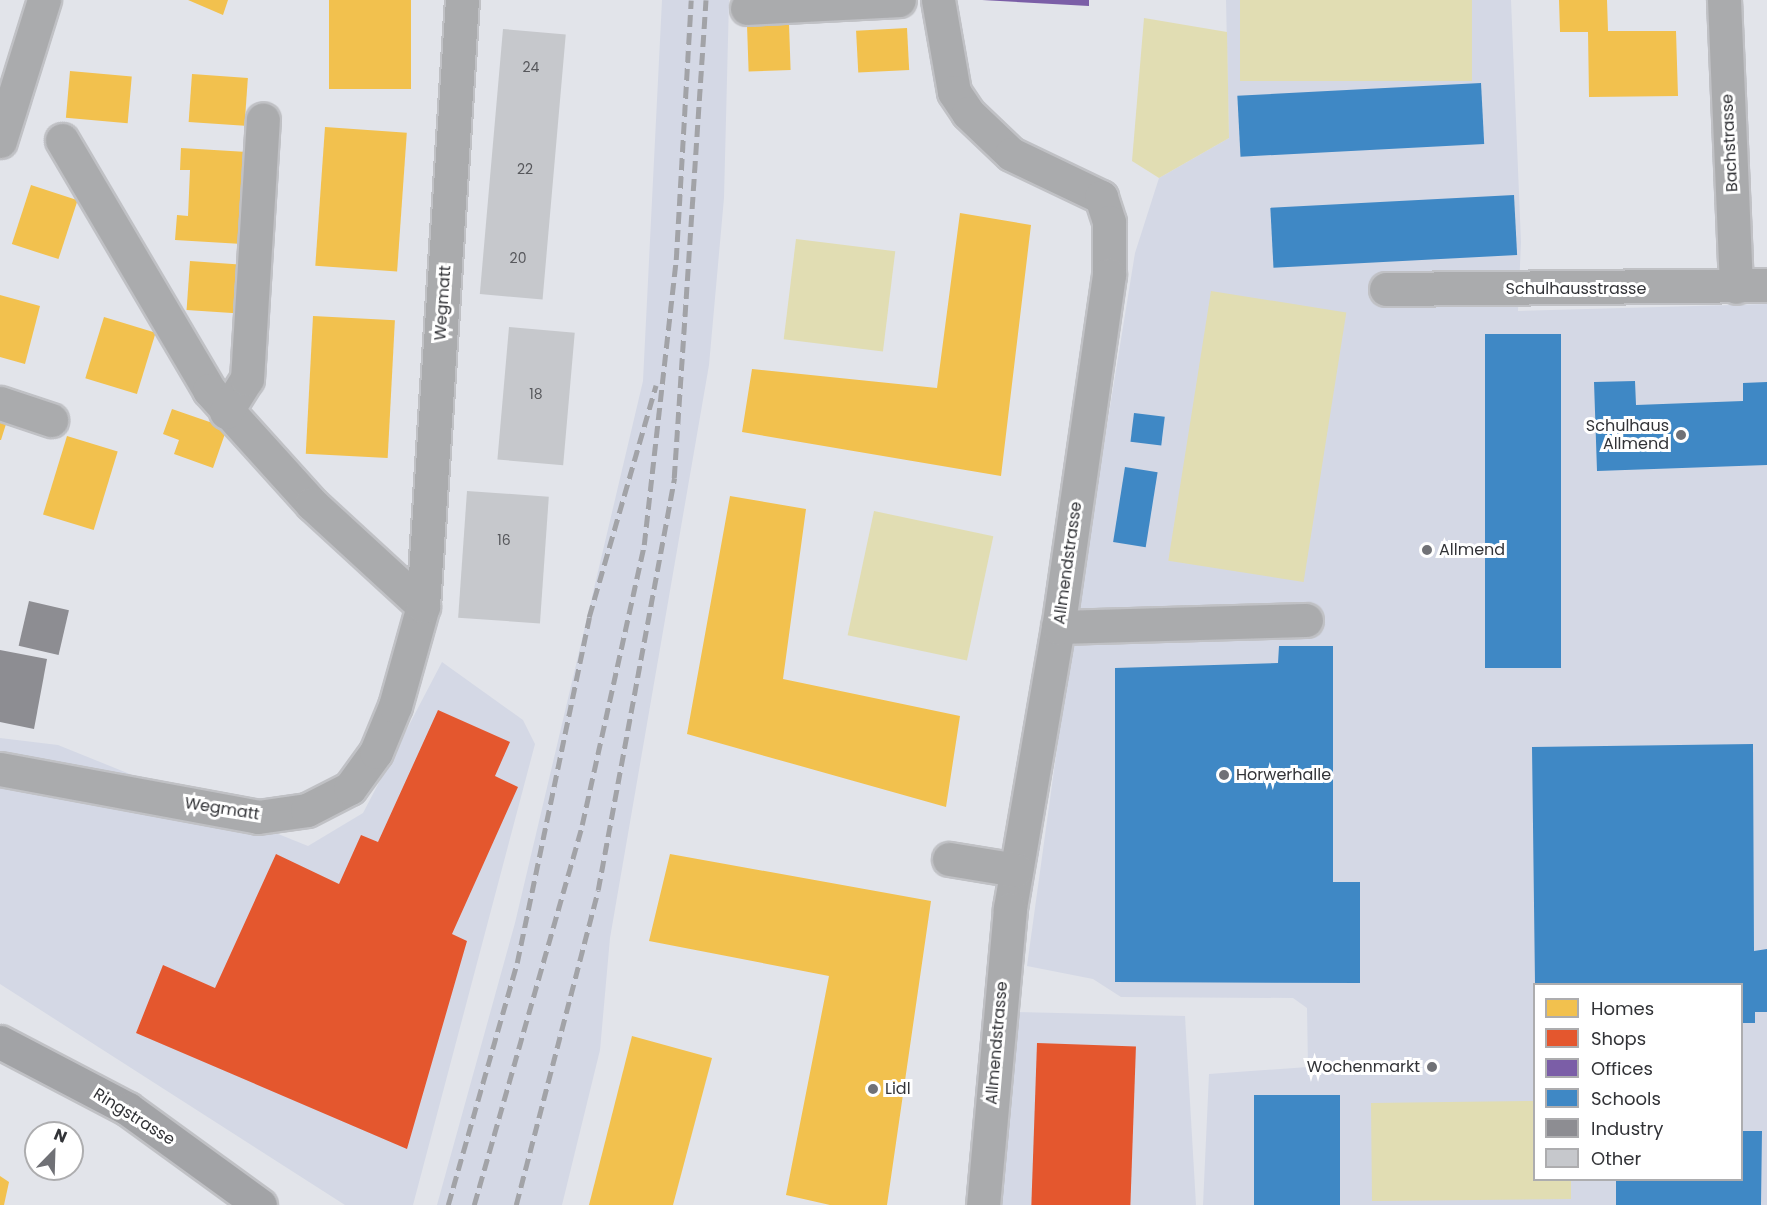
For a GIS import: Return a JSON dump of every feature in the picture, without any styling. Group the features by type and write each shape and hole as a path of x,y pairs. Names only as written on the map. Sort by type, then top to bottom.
{"main road":[{"name":"Ringstrasse","path":"0,1042 128,1109 260,1205"}],"street":[{"path":"0,141 44,0"},
{"name":"Wegmatt","path":"0,769 258,817 307,810 350,788 376,752 395,706 423,606 462,0"},
{"path":"747,8 899,0"},
{"name":"Allmendstrasse","path":"938,0 954,92 968,113 1011,154 1101,196 1107,211 1109,275 1058,627 1016,870 983,1205"},
{"name":"Bachstrasse","path":"1724,0 1751,286"},
{"path":"226,412 248,379 263,120"},
{"path":"62,140 226,412 312,504 423,606"},
{"name":"Schulhausstrasse","path":"1386,289 1751,286"},
{"path":"0,402 51,420"},
{"path":"1058,627 1306,620"},
{"path":"949,859 1016,870"}],"shaded area":[{"path":"662,0 729,0 724,198 709,365 610,938 600,1050 562,1205 437,1205 515,923 643,381"},
{"name":"Allmend","path":"1226,0 1511,0 1521,242 1518,311 1767,304 1767,1205 1203,1205 1209,1074 1308,1067 1307,1008 1293,998 1121,997 1093,979 1027,966 1070,654 1135,253 1159,178 1229,138"},
{"path":"1240,0 1472,0 1472,81 1240,81"},
{"path":"1144,18 1227,32 1229,138 1159,178 1132,161"},
{"path":"796,239 895,251 883,351 784,339"},
{"path":"1211,291 1346,312 1304,582 1168,561"},
{"path":"874,511 993,536 967,661 848,635"},
{"path":"442,662 523,720 535,744 413,1205 345,1205 0,984 0,738 58,745 308,846 363,813"},
{"path":"1016,1012 1185,1016 1196,1205 1001,1205"},
{"path":"1533,1101 1533,1181 1571,1181 1571,1199 1372,1201 1371,1103"}],"building: Homes":[{"path":"188,0 228,0 223,15"},
{"path":"329,0 411,0 411,89 329,89"},
{"path":"1559,0 1607,0 1608,31 1676,31 1678,96 1589,97 1588,32 1560,32"},
{"path":"789,24 791,70 749,71 747,25"},
{"path":"907,28 909,70 858,73 856,31"},
{"path":"70,71 132,76 128,123 66,118"},
{"path":"192,74 248,78 245,126 189,122"},
{"path":"325,127 407,133 397,271 315,266"},
{"path":"181,148 247,152 242,244 175,240 177,215 188,216 190,170 180,170"},
{"path":"31,185 78,200 58,259 12,244"},
{"path":"960,213 1031,225 1001,476 742,432 752,369 937,388"},
{"path":"190,261 243,265 239,314 187,310"},
{"path":"0,295 40,306 25,364 0,357"},
{"path":"313,316 395,320 388,458 306,454"},
{"path":"104,317 156,333 137,394 85,378"},
{"path":"172,409 227,428 213,468 174,454 179,440 163,434"},
{"path":"0,422 6,424 1,440 0,440"},
{"path":"67,436 118,451 94,530 43,514"},
{"path":"730,496 806,509 783,679 960,716 946,807 687,734"},
{"path":"670,854 931,901 887,1205 830,1205 786,1195 829,976 649,941"},
{"path":"632,1036 712,1058 673,1205 589,1205"},
{"path":"0,1176 9,1182 4,1205 0,1205"}],"building: Shops":[{"path":"438,710 510,742 495,776 518,787 452,934 467,941 407,1149 136,1033 163,965 215,988 276,854 339,884 361,835 378,842"},
{"path":"1037,1043 1136,1046 1130,1205 1031,1205"}],"building: Offices":[{"path":"982,0 1089,0 1089,6"}],"building: Schools":[{"path":"1481,83 1484,144 1241,157 1237,96"},
{"path":"1514,195 1517,255 1273,268 1270,208"},
{"path":"1485,334 1561,334 1561,668 1485,668"},
{"name":"Schulhaus Allmend","path":"1635,381 1636,405 1743,401 1743,383 1767,382 1767,465 1597,471 1594,382"},
{"path":"1134,413 1165,417 1161,446 1130,442"},
{"path":"1125,467 1158,472 1146,547 1113,542"},
{"name":"Horwerhalle","path":"1279,646 1333,646 1333,882 1360,882 1360,983 1115,982 1115,668 1278,663"},
{"path":"1753,744 1754,951 1767,949 1767,1012 1755,1012 1755,1023 1743,1023 1743,983 1535,983 1532,747"},
{"path":"1254,1095 1340,1095 1340,1205 1254,1205"},
{"path":"1743,1131 1762,1131 1761,1205 1616,1205 1616,1181 1743,1181"}],"building: Industry":[{"path":"29,601 69,610 59,655 19,646"},
{"path":"0,650 47,659 34,729 0,722"}],"building: Other":[{"path":"503,29 566,34 543,299 480,294"},
{"path":"509,327 575,333 563,465 497,459"},
{"path":"467,491 549,497 540,623 458,618"}],"railway":[{"path":"474,1205 582,825 644,545 676,260 691,0"},
{"path":"516,1205 598,890 674,478 706,0"},
{"path":"448,1205 517,963 589,617 656,385"}],"place":[{"name":"Schulhaus Allmend","path":"1681,435"},
{"name":"Allmend","path":"1427,550"},
{"name":"Horwerhalle","path":"1224,775"},
{"name":"Wochenmarkt","path":"1432,1067"},
{"name":"Lidl","path":"873,1089"}]}
